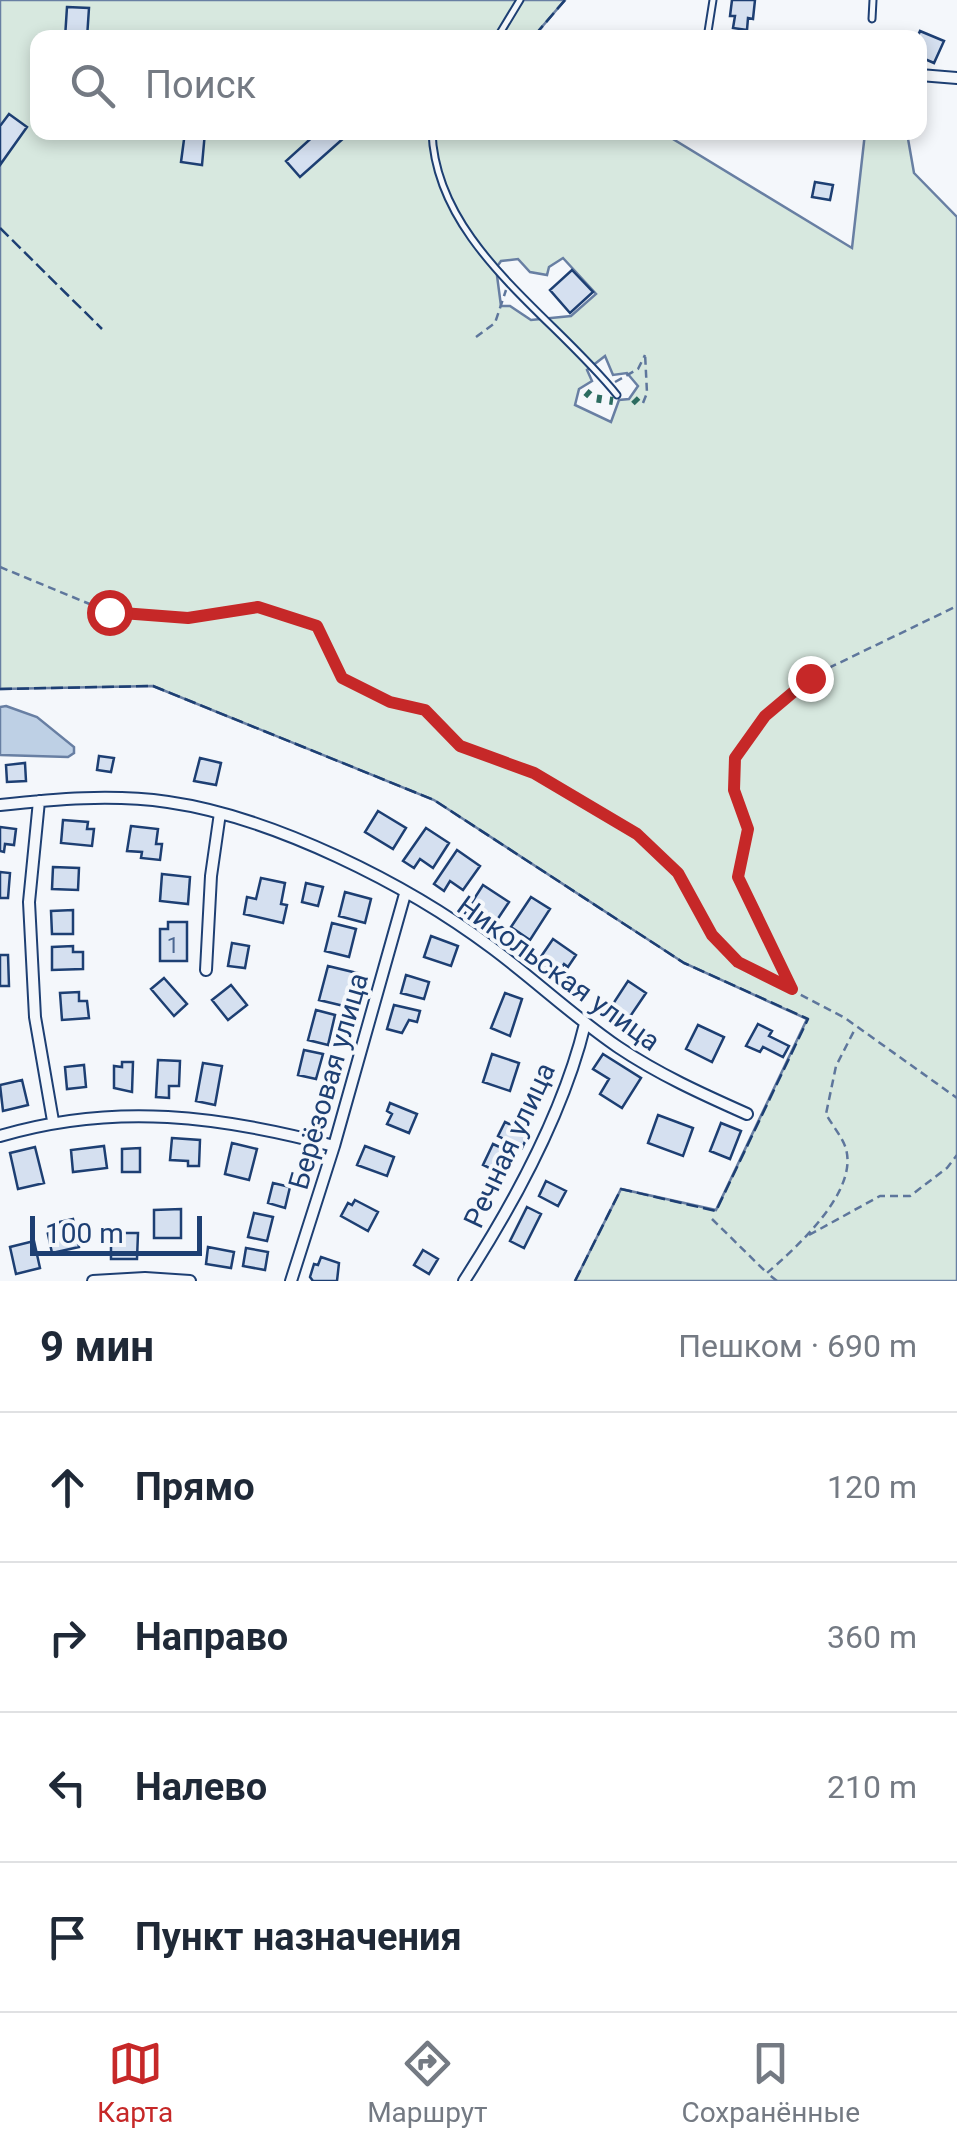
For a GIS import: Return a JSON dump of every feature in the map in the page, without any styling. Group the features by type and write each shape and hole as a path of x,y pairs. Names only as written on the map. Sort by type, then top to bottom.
{"street":[{"path":"927,75 957,78"},
{"name":"Никольская улица","path":"0,806 116,798 168,802 220,813 318,847 489,945 585,1024 660,1074 747,1114"},
{"path":"39,801 29,902 34,1017 53,1121"},
{"path":"206,970 211,876 220,813"},
{"name":"Берёзовая улица","path":"292,1281 405,894"},
{"name":"Речная улица","path":"464,1281 492,1237 538,1148 578,1051 585,1024"},
{"path":"0,1136 53,1121 136,1116 255,1125 334,1146"},
{"path":"94,1281 190,1281"}],"lane":[{"path":"501,30 520,0"},
{"path":"708,30 713,0"},
{"path":"872,19 873,0"},
{"path":"433,140 436,175 457,220 617,395"}],"path":[{"path":"476,337 495,322 508,279"},
{"path":"610,386 638,368 645,353 647,392 642,402"},
{"path":"0,567 109,612 188,618 258,607 317,626 342,678 390,702 425,710 460,746 534,773 637,834 678,873 712,935 738,962 846,1018 957,1098"},
{"path":"792,989 738,877 748,829 734,790 735,758 765,716 810,678 957,606"},
{"path":"767,1273 806,1236 848,1178 846,1148 826,1114 836,1066 856,1028"},
{"path":"806,1236 880,1196 910,1196 947,1168 957,1155"},
{"path":"712,1219 777,1281"}],"shaded area":[{"path":"0,0 565,0 539,30 30,30 30,140 675,140 852,248 864,140 908,140 914,173 957,217 957,1281 575,1281 621,1189 716,1210 807,1019 684,963 434,800 153,686 0,689","holes":["563,258 596,294 571,316 531,320 510,306 501,306 496,268 501,261 518,259 530,272 547,275 549,267","605,356 613,375 627,373 638,386 629,399 619,400 611,422 575,405 579,389 592,381 587,370"]}],"water":[{"path":"0,707 37,717 74,747 74,753 68,757 0,755"}],"building":[{"path":"732,0 755,0 747,30 733,28"},
{"path":"67,7 89,8 88,30 66,30"},
{"path":"927,34 944,41 934,63 927,60"},
{"path":"9,114 27,127 0,165 0,126"},
{"path":"184,140 204,140 202,165 181,162"},
{"path":"309,140 342,140 300,177 286,161"},
{"path":"815,182 833,185 830,200 812,197"},
{"path":"572,270 593,292 570,313 550,290"},
{"path":"99,756 114,758 111,772 97,770"},
{"path":"200,758 221,763 216,785 194,781"},
{"path":"25,763 26,781 7,782 6,765"},
{"path":"378,811 406,828 393,849 365,832"},
{"path":"63,820 88,822 87,829 94,829 92,846 61,843"},
{"path":"131,826 158,829 156,844 162,844 160,860 141,858 142,852 127,851"},
{"path":"0,827 16,829 14,845 5,844 4,852 0,851"},
{"path":"426,828 449,843 433,868 420,859 414,868 403,861"},
{"path":"457,850 480,866 463,890 450,881 444,891 434,884"},
{"path":"53,867 79,868 78,890 52,889"},
{"path":"0,872 10,873 8,898 0,898"},
{"path":"162,874 190,877 188,904 160,901"},
{"path":"261,878 285,883 281,904 287,905 283,923 244,914 247,897 256,899"},
{"path":"306,883 323,887 318,906 302,902"},
{"path":"483,885 509,902 491,929 465,913"},
{"path":"345,892 371,899 365,923 339,916"},
{"path":"531,897 550,909 530,940 511,927"},
{"path":"73,910 73,934 52,934 51,911"},
{"path":"168,922 187,922 187,961 160,961 160,929 168,929"},
{"path":"332,923 356,929 349,957 325,951"},
{"path":"431,936 458,946 451,966 424,957"},
{"path":"553,939 576,955 557,974 538,961"},
{"path":"232,943 249,946 245,968 228,966"},
{"path":"73,946 73,952 83,952 83,969 52,970 52,947"},
{"path":"0,955 8,955 9,986 0,986"},
{"path":"328,966 357,973 348,1007 319,1000"},
{"path":"406,975 429,982 424,999 401,993"},
{"path":"164,978 187,1004 174,1016 151,989"},
{"path":"628,981 646,993 627,1021 609,1010"},
{"path":"231,985 247,1005 228,1020 212,1000"},
{"path":"79,992 79,1001 87,1001 89,1018 62,1020 60,993"},
{"path":"505,993 522,999 510,1036 491,1028"},
{"path":"394,1005 420,1011 417,1022 409,1020 402,1033 387,1029"},
{"path":"316,1010 335,1015 328,1045 308,1040"},
{"path":"758,1024 772,1031 769,1036 789,1046 783,1057 763,1047 760,1052 746,1046"},
{"path":"698,1025 724,1037 712,1062 686,1049"},
{"path":"304,1050 323,1054 316,1079 298,1075"},
{"path":"492,1054 519,1063 510,1091 483,1082"},
{"path":"603,1054 641,1078 622,1108 600,1094 609,1079 593,1069"},
{"path":"158,1060 180,1061 179,1086 169,1086 169,1098 156,1097"},
{"path":"122,1062 133,1062 132,1092 114,1088 114,1066 122,1067"},
{"path":"203,1063 222,1066 215,1105 196,1101"},
{"path":"84,1065 86,1087 67,1089 65,1067"},
{"path":"22,1080 28,1105 3,1111 0,1085"},
{"path":"390,1103 417,1114 409,1133 387,1124 392,1114 387,1111"},
{"path":"658,1115 693,1128 683,1156 648,1143"},
{"path":"505,1122 529,1133 522,1148 498,1136"},
{"path":"721,1123 741,1131 730,1159 710,1151"},
{"path":"172,1138 200,1140 199,1166 170,1160"},
{"path":"232,1143 257,1149 249,1180 225,1174"},
{"path":"493,1144 517,1155 506,1176 483,1165"},
{"path":"104,1146 107,1168 73,1172 71,1150"},
{"path":"365,1146 394,1157 387,1176 357,1165"},
{"path":"35,1147 44,1183 18,1189 10,1153"},
{"path":"140,1148 140,1172 122,1172 122,1149"},
{"path":"546,1181 566,1191 558,1206 539,1196"},
{"path":"273,1183 290,1187 285,1208 268,1203"},
{"path":"355,1200 378,1212 368,1231 341,1216 348,1203 352,1205"},
{"path":"527,1207 541,1214 524,1248 510,1241"},
{"path":"181,1209 181,1238 154,1238 154,1210"},
{"path":"254,1213 273,1217 267,1241 248,1237"},
{"path":"73,1219 79,1247 52,1253 46,1225"},
{"path":"111,1233 138,1233 137,1259 111,1259"},
{"path":"34,1241 40,1268 16,1274 10,1247"},
{"path":"208,1247 234,1252 231,1268 206,1264"},
{"path":"246,1248 268,1252 265,1270 243,1266"},
{"path":"423,1250 438,1259 429,1274 414,1265"},
{"path":"321,1257 339,1263 337,1281 313,1281 310,1277"}],"hedge":[{"path":"586,392 593,398 613,401"},
{"path":"634,399 640,405"}],"fence":[{"path":"539,30 565,0"},
{"path":"0,228 102,329"},
{"path":"0,689 153,686 434,800 684,963 808,1019 716,1211 621,1189 575,1281"}],"route":[{"path":"109,612 188,618 258,607 317,626 342,678 390,702 425,710 460,746 534,773 637,834 678,873 712,935 738,962 792,989 738,877 748,829 734,790 735,758 765,716 810,678"}]}
